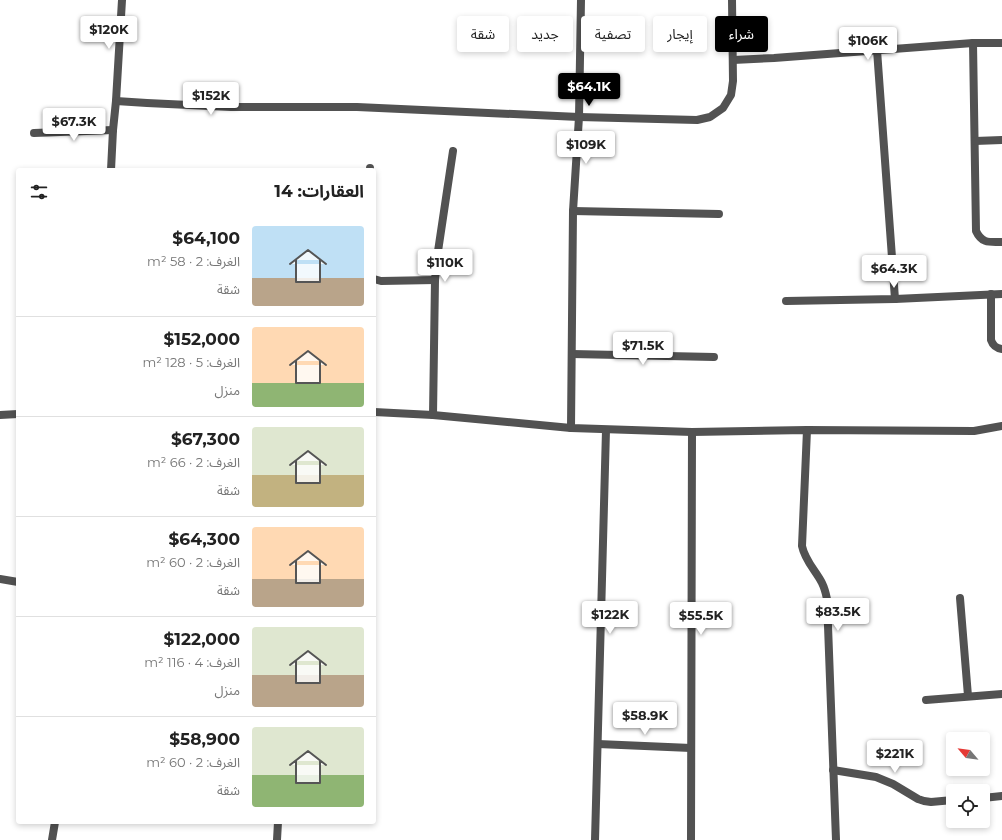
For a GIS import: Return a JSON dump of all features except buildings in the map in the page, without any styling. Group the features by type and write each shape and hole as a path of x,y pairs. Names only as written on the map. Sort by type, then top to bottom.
{"street":[{"path":"111,168 122,0"},
{"path":"571,428 573,211 579,117 581,0"},
{"path":"116,101 231,107 357,107 579,117 697,120 710,117 723,108 730,95 733,81 732,0"},
{"path":"733,60 973,42 1002,42"},
{"path":"973,42 976,231 979,237 985,241 1002,242"},
{"path":"877,50 895,299"},
{"path":"34,133 113,130"},
{"path":"975,141 1002,140"},
{"path":"433,415 435,280 453,150"},
{"path":"573,211 719,214"},
{"path":"376,280 381,281 435,280"},
{"path":"991,294 991,340 992,345 996,348 1002,349"},
{"path":"786,301 895,299 1002,294"},
{"path":"572,354 714,357"},
{"path":"376,412 433,415 571,428 692,432 807,430 974,431 1002,426"},
{"path":"0,415 16,414"},
{"path":"595,840 606,430"},
{"path":"807,430 802,546 805,556 822,583 827,599 836,840"},
{"path":"691,840 692,432"},
{"path":"0,579 16,582"},
{"path":"960,598 968,696"},
{"path":"926,700 1002,694"},
{"path":"598,744 691,748"},
{"path":"833,770 876,777 893,784 924,801 946,801"},
{"path":"990,797 1002,796"},
{"path":"52,840 55,824"},
{"path":"277,840 278,824"}]}
